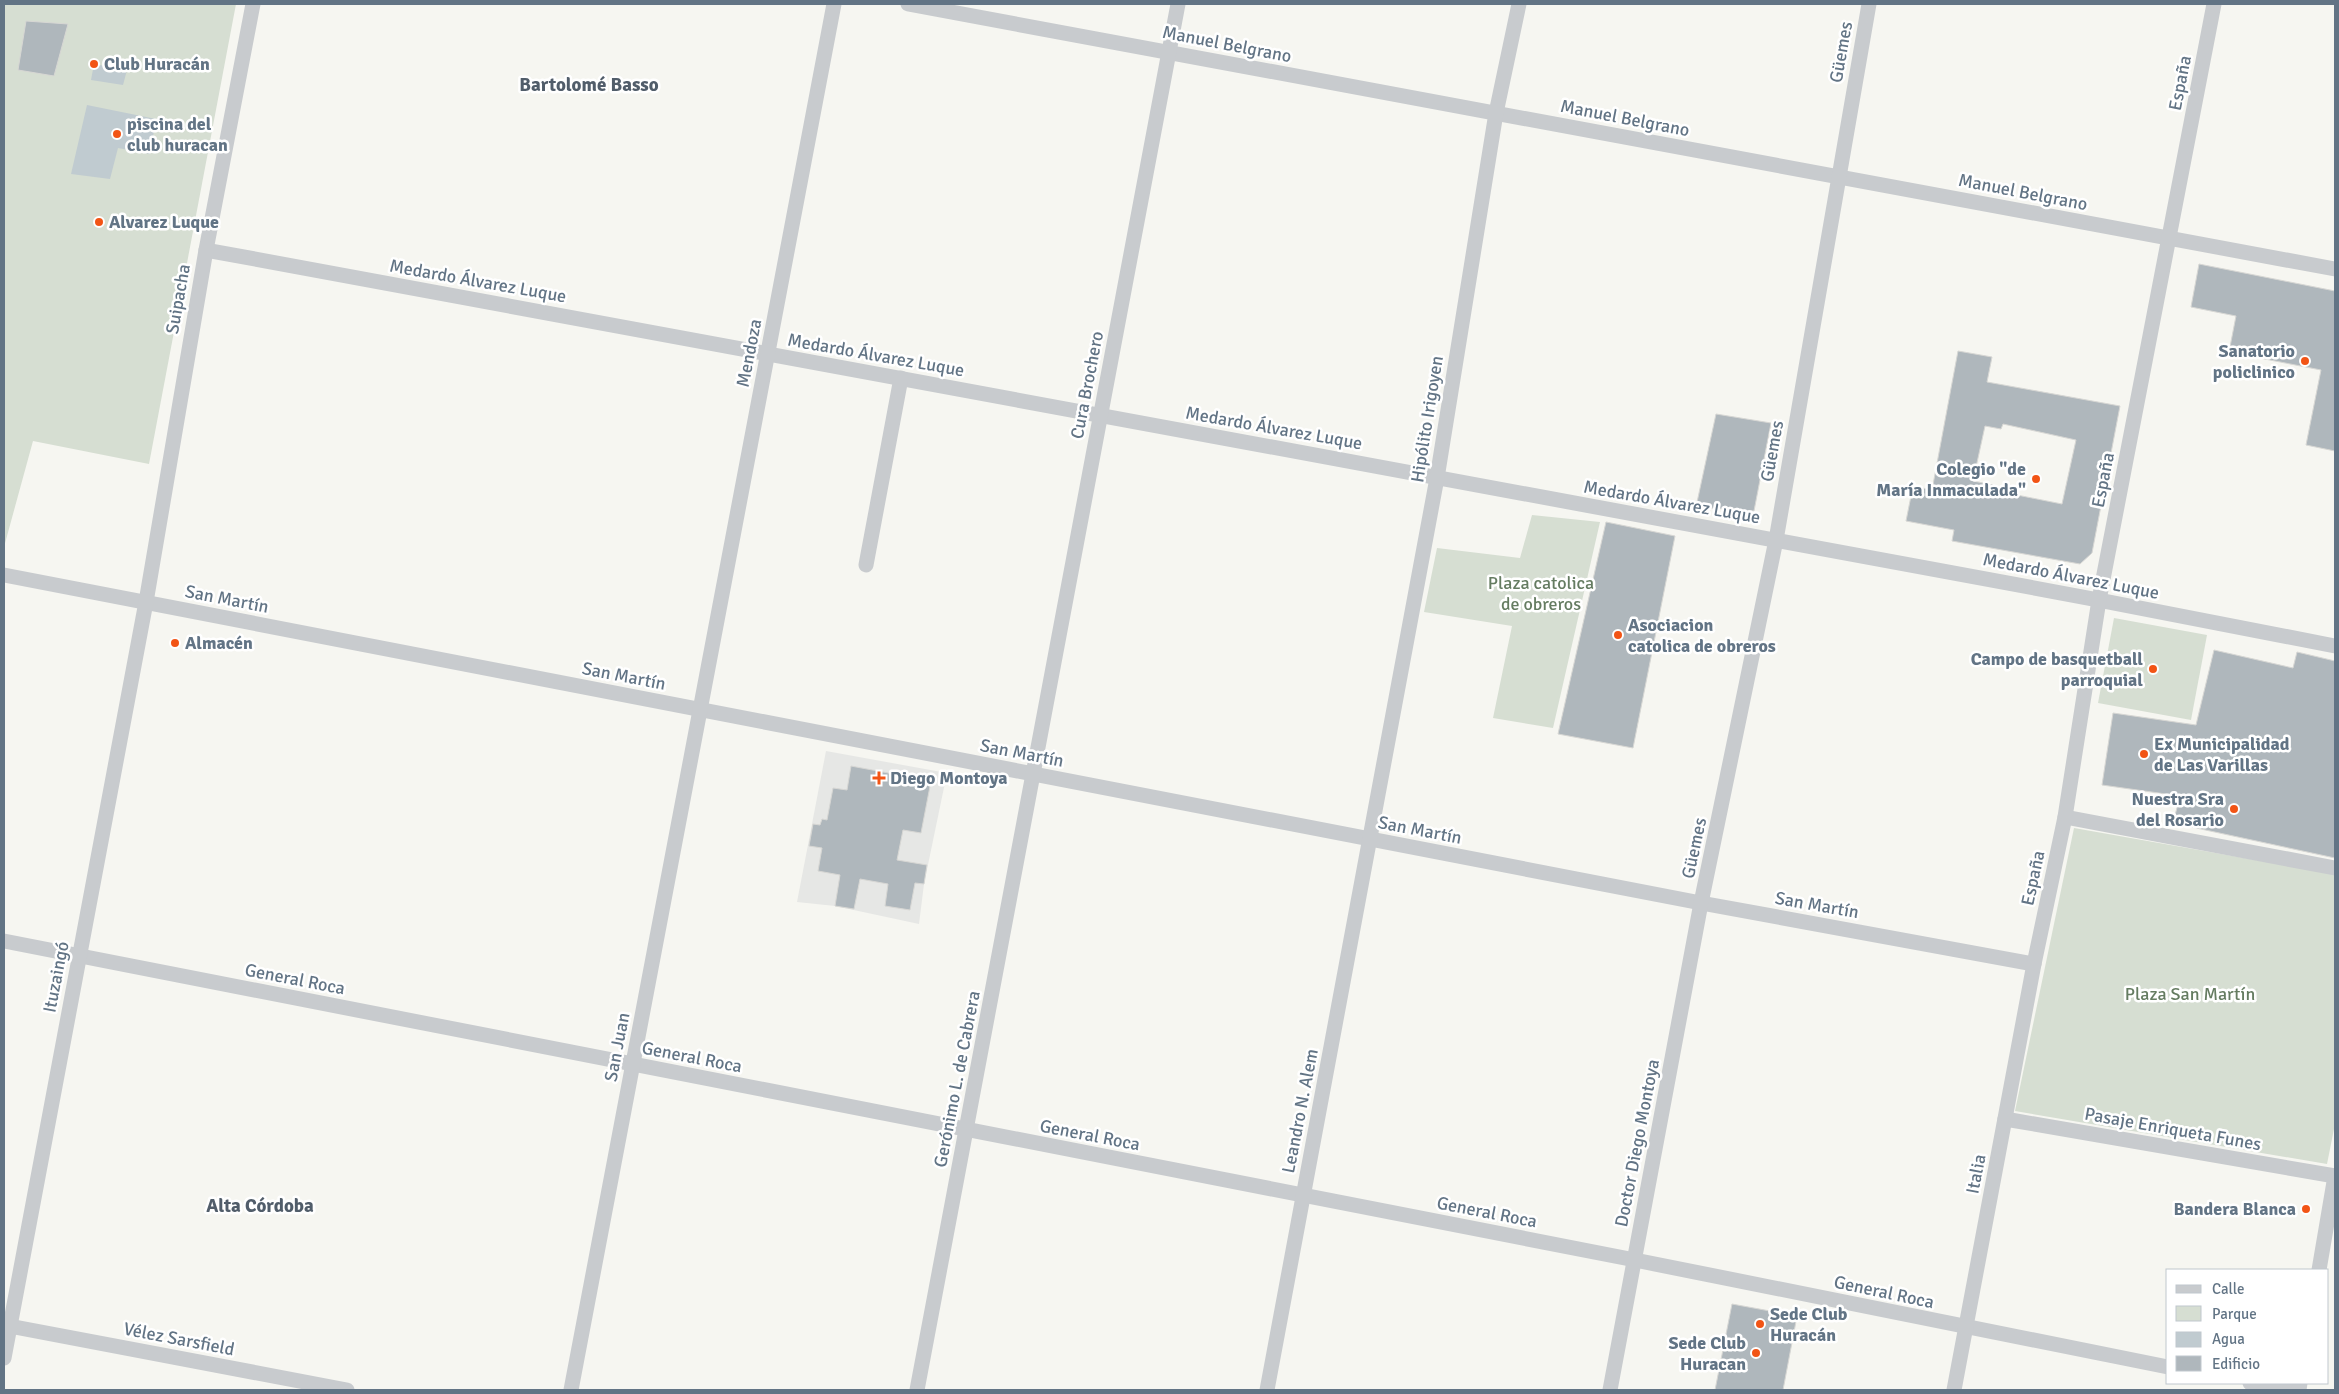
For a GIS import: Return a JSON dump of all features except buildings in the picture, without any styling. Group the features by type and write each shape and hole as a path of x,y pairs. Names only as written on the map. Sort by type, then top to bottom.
{"street":[{"name":"Suipacha","path":"146,602 206,250 253,4"},
{"name":"Mendoza","path":"700,710 834,4"},
{"name":"Manuel Belgrano","path":"908,4 2335,269"},
{"name":"Cura Brochero","path":"1033,774 1178,4"},
{"name":"Hipólito Irigoyen","path":"1370,839 1437,478 1496,113 1519,4"},
{"name":"Güemes","path":"1702,903 1776,540 1869,4"},
{"name":"España","path":"2034,964 2066,817 2099,600 2214,4"},
{"name":"Medardo Álvarez Luque","path":"206,250 2099,600 2335,646"},
{"path":"866,566 901,378"},
{"name":"San Martín","path":"4,575 1702,903 2034,964"},
{"name":"Ituzaingó","path":"4,1358 7,1325 146,602"},
{"name":"San Juan","path":"571,1390 700,710"},
{"name":"Gerónimo L. de Cabrera","path":"917,1390 1033,774"},
{"path":"2066,817 2335,868"},
{"name":"Leandro N. Alem","path":"1267,1390 1370,839"},
{"name":"Doctor Diego Montoya","path":"1610,1390 1702,903"},
{"name":"General Roca","path":"4,941 1635,1260 1966,1328 2166,1367"},
{"name":"Italia","path":"1954,1390 2034,964"},
{"name":"Pasaje Enriqueta Funes","path":"2005,1119 2335,1176"},
{"path":"2319,1269 2335,1176"},
{"name":"Vélez Sarsfield","path":"7,1325 296,1386 347,1390"},
{"path":"2256,1384 2289,1390"}],"shaded area":[{"path":"826,751 947,773 924,884 919,924 835,906 797,902"}],"green space":[{"name":"Alvarez Luque","path":"4,4 236,4 149,464 33,441 4,547"},
{"name":"Plaza catolica de obreros","path":"1532,515 1600,522 1553,728 1493,718 1512,626 1424,612 1437,548 1520,558"},
{"name":"Campo de basquetball parroquial","path":"2114,618 2207,635 2191,720 2098,703"},
{"name":"Plaza San Martín","path":"2074,828 2335,874 2335,1124 2327,1164 2015,1111"}],"water":[{"path":"94,64 127,70 123,85 91,80"},
{"name":"piscina del club huracan","path":"87,105 156,119 150,154 118,148 110,179 71,174"}],"place":[{"name":"Club Huracán","path":"94,64"},
{"name":"piscina del club huracan","path":"117,134"},
{"name":"Alvarez Luque","path":"99,222"},
{"name":"Sanatorio policlinico","path":"2305,361"},
{"name":"Colegio \"de María Inmaculada\"","path":"2036,479"},
{"name":"Asociacion catolica de obreros","path":"1618,635"},
{"name":"Almacén","path":"175,643"},
{"name":"Campo de basquetball parroquial","path":"2153,669"},
{"name":"Ex Municipalidad de Las Varillas","path":"2144,754"},
{"name":"Diego Montoya","path":"879,778"},
{"name":"Nuestra Sra del Rosario","path":"2234,809"},
{"name":"Bandera Blanca","path":"2306,1209"},
{"name":"Sede Club Huracán","path":"1760,1324"},
{"name":"Sede Club Huracan","path":"1756,1353"}],"district":[{"name":"Bartolomé Basso","path":"589,84"},
{"name":"Alta Córdoba","path":"260,1205"}]}
